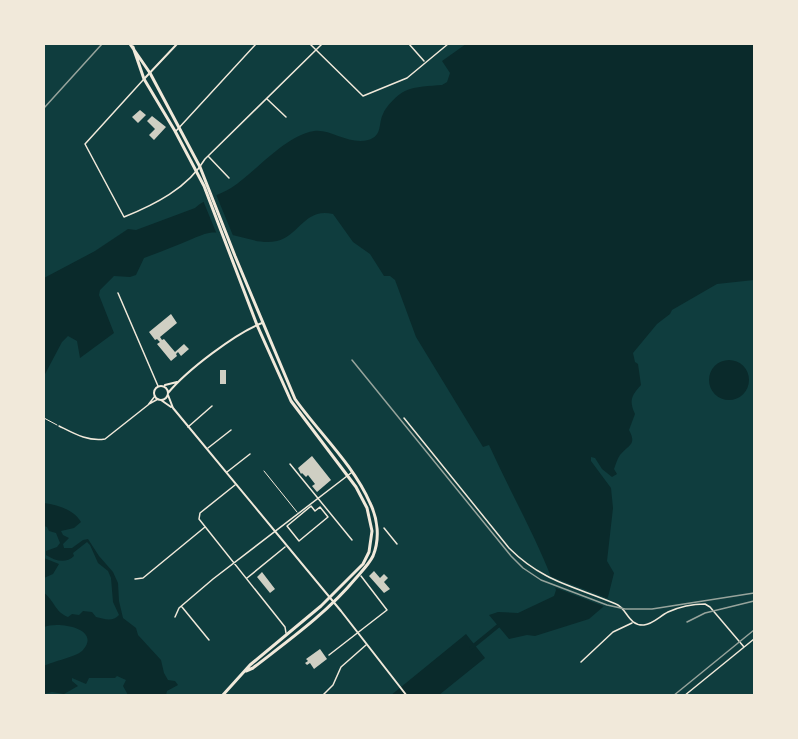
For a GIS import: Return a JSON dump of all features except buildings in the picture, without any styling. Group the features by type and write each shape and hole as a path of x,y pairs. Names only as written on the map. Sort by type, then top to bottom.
{"highway":[{"path":"131,45 150,73 200,167 257,325 291,401 347,476 367,508 372,531 372,543 363,564 329,598 250,664 222,696"},
{"path":"131,45 144,79 206,186"},
{"path":"233,257 295,399 352,472 370,501 376,517 376,543 373,556 367,566 334,603 253,668 246,671"}],"street":[{"path":"177,44 85,144 123,216 162,200 196,171 208,156 322,44"},
{"path":"175,131 256,44"},
{"path":"310,44 363,96 401,82 448,44"},
{"path":"409,44 425,62"},
{"path":"267,99 286,117"},
{"path":"208,156 229,178"},
{"path":"118,293 158,386"},
{"path":"148,405 168,394 177,382 240,334 262,323"},
{"path":"158,386 177,382"},
{"path":"59,426 84,438 102,440 148,405 155,396 154,391 158,386"},
{"path":"163,386 173,408 334,603 406,696"},
{"path":"155,396 173,408"},
{"path":"188,427 212,406"},
{"path":"404,418 509,548 528,567 543,576 620,606 633,623"},
{"path":"207,449 231,430"},
{"path":"226,473 250,454"},
{"path":"290,464 352,540"},
{"path":"175,617 181,606 352,472"},
{"path":"235,484 200,513 199,519 285,627 286,634"},
{"path":"311,506 315,511 320,507 328,517 299,541 287,526 311,506"},
{"path":"135,579 143,578 205,526"},
{"path":"384,528 397,544"},
{"path":"247,579 286,546"},
{"path":"329,655 387,610 361,576"},
{"path":"581,662 613,632 627,624 643,625 671,611 705,604 711,607 744,647"},
{"path":"181,606 209,640"},
{"path":"285,627 294,627"},
{"path":"684,696 754,639"},
{"path":"322,696 333,685 341,667 367,644"}],"lane":[{"path":"44,418 59,426"},
{"path":"264,471 298,513"}],"water":[{"path":"466,44 754,44 754,280 717,284 672,310 633,353 635,362 638,364 641,385 632,399 635,414 629,430 632,442 619,457 614,469 617,474 612,477 602,469 595,458 591,457 591,461 611,488 613,508 607,561 614,573 603,607 589,619 535,636 527,635 509,639 489,615 498,612 518,613 554,596 556,590 549,571 489,445 483,447 416,337 395,280 390,276 384,276 370,254 353,242 333,214 323,213 309,218 291,234 277,241 268,242 209,233 144,258 136,275 114,276 100,290 99,295 114,333 80,358 77,341 68,336 62,342 44,376 44,278 95,251 128,229 136,230 195,208 231,188 281,147 303,134 320,131 361,141 373,138 378,132 389,104 399,95 414,88 442,85 447,82 450,73 442,61"},
{"path":"729,360 743,366 749,380 743,394 729,400 715,394 709,380 715,366"},
{"path":"44,503 65,508 81,522 74,528 61,531 69,538 63,544 64,548 72,548 88,539 113,572 118,583 123,618 136,628 138,635 161,660 168,680 175,681 178,685 167,691 166,695 128,695 123,686 126,680 117,676 115,678 89,678 86,684 72,678 78,686 64,694 52,692 44,694 44,666 83,650 87,636 76,628 67,626 44,627 44,593 60,612 68,617 72,614 79,615 83,611 92,612 96,617 105,619 114,619 119,615 113,602 111,578 108,571 98,563 87,542 68,560 57,560 46,555 46,551 57,547 60,543 56,533 44,526"},
{"path":"44,558 59,564 53,574 44,578"},
{"path":"466,634 485,658 439,695 390,696"}],"pier":[{"path":"215,192 234,238 218,237 202,198"},
{"path":"547,575 609,599 606,607 551,586"}],"waterway":[{"path":"471,648 498,626"}],"railway":[{"path":"44,108 102,44"},
{"path":"352,360 511,556 523,568 541,580 607,605 625,609 652,609 754,593"},
{"path":"687,622 705,613 754,601"},
{"path":"673,696 754,630"}]}
